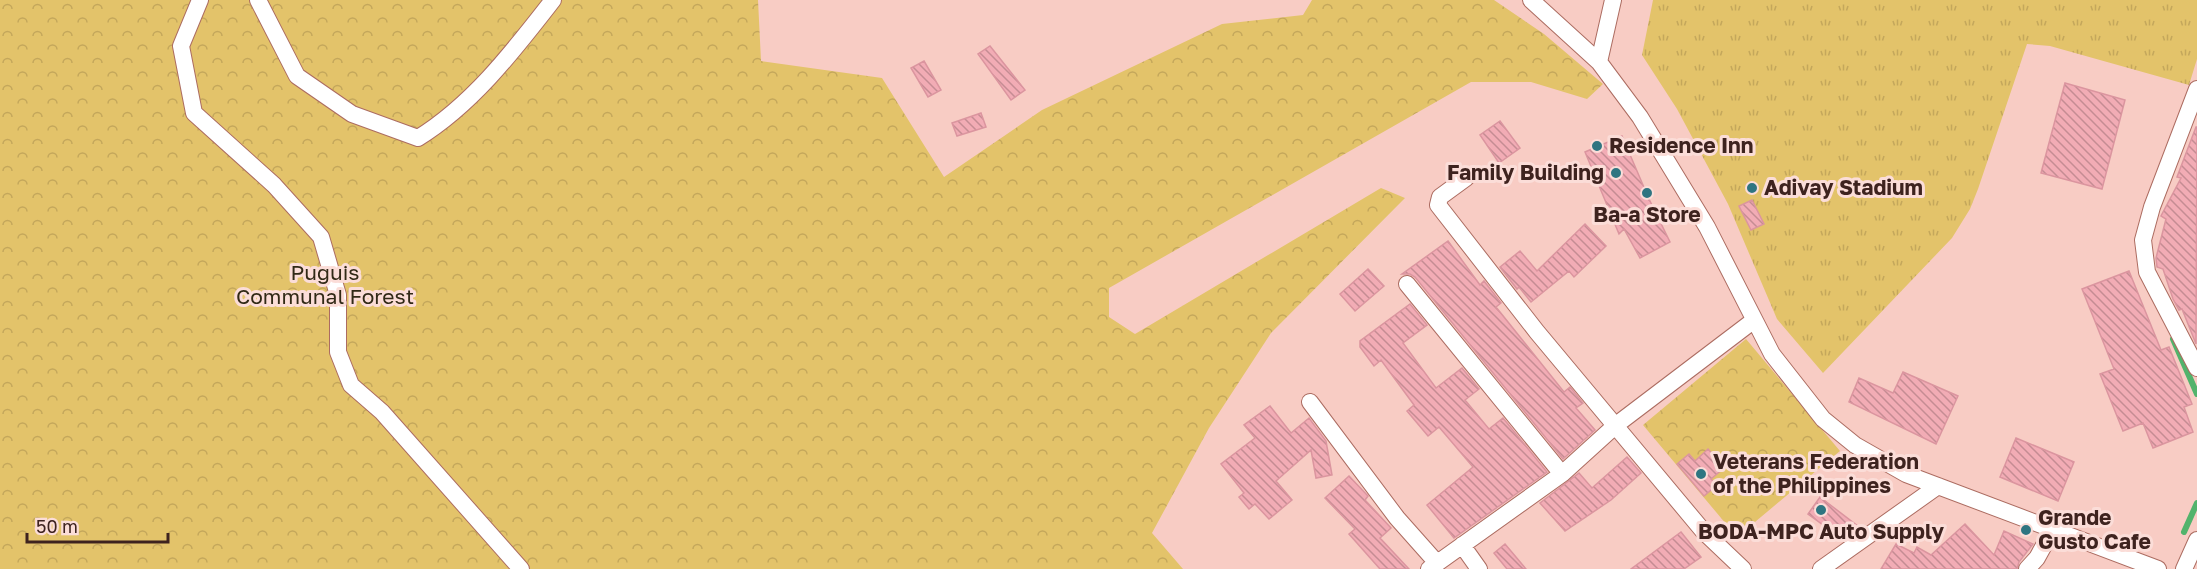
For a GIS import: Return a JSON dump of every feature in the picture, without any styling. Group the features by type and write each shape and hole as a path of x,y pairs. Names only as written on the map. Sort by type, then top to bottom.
{"street":[{"path":"200,0 181,46 194,112 274,185 321,237 338,295 338,352 351,385 382,412 521,569"},
{"path":"258,0 297,76 352,114 418,138 444,122 508,57 553,0"},
{"path":"1531,0 1599,62 1640,117 1702,218 1772,354 1823,419 1855,445 1906,474 2158,569"},
{"path":"1599,62 1613,0"},
{"path":"2197,89 2152,207 2143,240 2147,272 2197,368"},
{"path":"1466,178 1440,197 1438,205 1531,324 1704,532 1743,569"},
{"path":"1407,284 1562,474"},
{"path":"1310,402 1433,566 1562,474 1616,425 1753,321"},
{"path":"1821,569 1938,486"},
{"path":"2027,569 2037,558 2053,529"},
{"path":"2184,569 2197,540"},
{"path":"1462,545 1479,569"}],"green space":[{"name":"Puguis Communal Forest","path":"0,0 758,0 761,61 882,78 944,177 1042,110 1222,24 1303,15 1312,0 1494,0 1544,34 1603,84 1587,99 1531,82 1471,82 1109,288 1109,317 1135,334 1381,188 1405,198 1271,333 1209,428 1152,533 1183,569 0,569"},
{"path":"1653,0 2197,0 2197,59 2189,85 2050,46 2027,44 1970,209 1952,238 1823,373 1777,319 1728,204 1677,109 1642,55"},
{"path":"1746,339 1840,451 1737,537 1643,425"}],"building":[{"path":"990,46 1025,90 1011,100 978,54"},
{"path":"924,61 941,90 928,97 911,68"},
{"path":"2065,83 2125,100 2102,189 2041,173"},
{"path":"981,113 986,127 957,136 952,123"},
{"path":"1500,121 1520,148 1499,163 1480,135"},
{"path":"2196,127 2196,344 2182,309 2179,310 2173,299 2163,269 2157,267 2156,258 2166,219 2161,216 2181,178 2177,177"},
{"name":"Family Building","path":"1622,136 1670,242 1640,258 1624,229 1619,234 1585,152"},
{"path":"1752,200 1764,224 1751,230 1739,206"},
{"path":"1585,224 1606,246 1574,277 1569,271 1531,302 1519,287 1517,289 1500,267 1520,251 1537,271"},
{"path":"1448,241 1480,285 1484,281 1501,303 1496,307 1564,392 1570,387 1583,403 1576,408 1595,430 1563,459 1415,277 1402,274"},
{"path":"1368,269 1384,286 1355,311 1340,294"},
{"path":"2129,271 2161,350 2169,347 2192,404 2184,407 2193,432 2153,448 2143,423 2123,431 2100,374 2114,369 2082,289"},
{"path":"1410,304 1427,325 1403,343 1436,388 1462,368 1479,389 1465,400 1489,429 1503,418 1547,472 1454,538 1427,505 1473,467 1439,427 1428,436 1407,411 1414,405 1381,360 1374,366 1360,347 1360,341"},
{"path":"1903,372 1958,396 1936,444 1849,402 1859,378 1893,393"},
{"path":"1270,406 1291,433 1309,418 1326,441 1332,475 1316,478 1311,450 1276,481 1292,500 1269,519 1255,504 1249,509 1239,497 1244,493 1221,464 1255,438 1244,425"},
{"path":"2016,438 2074,462 2058,501 2000,477"},
{"name":"Veterans Federation of the Philippines","path":"1708,449 1724,468 1711,479 1717,485 1704,496 1677,464 1689,454 1695,461"},
{"path":"1627,457 1641,473 1611,500 1565,531 1540,503 1579,473 1592,488"},
{"path":"1349,476 1368,496 1365,500 1391,528 1380,538 1409,569 1380,569 1349,534 1355,529 1325,498"},
{"path":"1820,497 1859,527 1856,531 1844,540 1808,514"},
{"path":"1965,524 1994,555 2004,531 2033,544 2019,562 2017,569 1881,569 1896,544 1914,553 1917,547 1931,555"},
{"path":"1681,532 1701,557 1684,569 1631,569"},
{"path":"1505,544 1526,569 1507,569 1494,553"}],"waterway":[{"path":"2173,339 2197,394"},
{"path":"2184,532 2197,503"}],"place":[{"name":"Residence Inn","path":"1597,146"},
{"name":"Family Building","path":"1616,173"},
{"name":"Adivay Stadium","path":"1752,188"},
{"name":"Ba-a Store","path":"1647,193"},
{"name":"Veterans Federation of the Philippines","path":"1701,474"},
{"name":"BODA-MPC Auto Supply","path":"1821,510"},
{"name":"Grande Gusto Cafe","path":"2026,530"}]}
